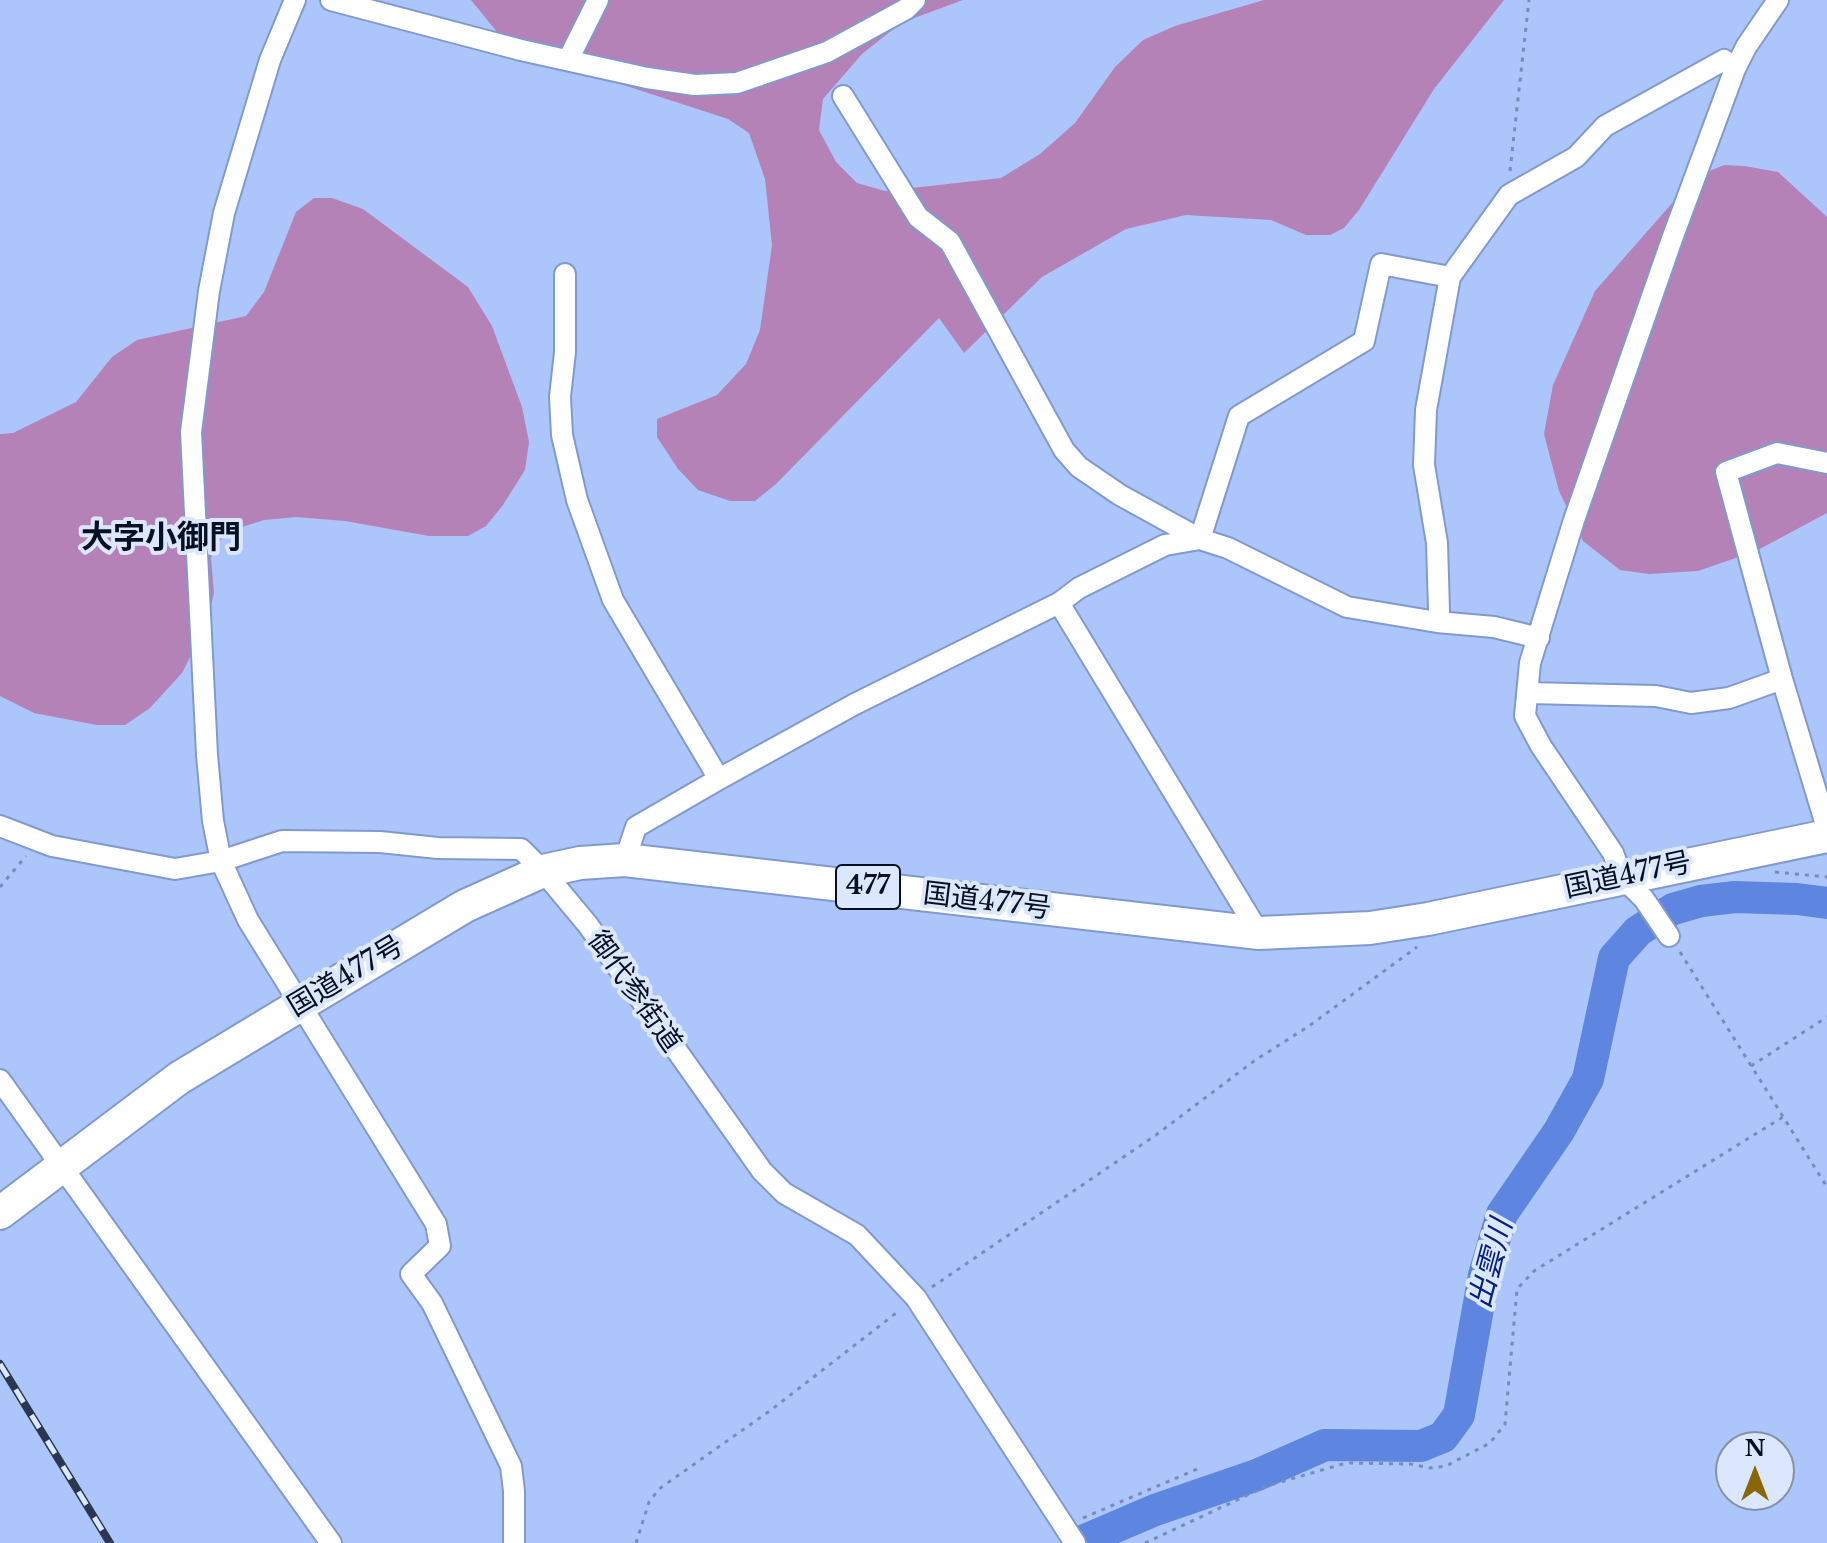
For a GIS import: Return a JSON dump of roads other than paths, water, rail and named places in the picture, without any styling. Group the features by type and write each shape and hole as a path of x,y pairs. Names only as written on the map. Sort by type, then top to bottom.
{"highway":[{"name":"国道477号","path":"0,1213 179,1078 465,906 543,871 580,863 625,860 1259,933 1370,928 1633,888 1827,836"}],"street":[{"path":"295,0 270,60 224,213 209,291 191,432 213,821 221,861 248,920 436,1224 440,1246 411,1274 432,1303 511,1466 514,1543"},
{"path":"331,0 568,60 647,78 695,85 737,83 827,52 906,9 915,0"},
{"path":"568,60 598,0"},
{"path":"1669,936 1633,888 1541,746 1525,716 1530,663 1579,505 1735,69 1778,0"},
{"path":"1437,622 1437,543 1424,465 1426,410 1450,277 1509,195 1576,157 1605,126 1724,60 1735,69"},
{"path":"843,96 918,217 950,242 1064,450 1079,467 1120,495 1200,539 1228,548 1347,607 1437,622 1494,627 1539,638"},
{"path":"1200,539 1239,416 1364,341 1381,264 1450,277"},
{"path":"565,274 565,352 560,397 562,435 577,500 613,600 719,779"},
{"path":"1827,463 1777,453 1726,472 1782,679 1827,828"},
{"path":"625,860 636,827 719,779 855,704 1059,603 1079,588 1165,545 1200,539"},
{"path":"1059,603 1259,933"},
{"path":"1528,693 1656,696 1691,703 1729,698 1782,679"},
{"name":"御代参街道","path":"0,826 82,852 175,869 221,861 282,841 521,849 588,925 762,1171 784,1193 857,1235 916,1298 1069,1532"},
{"path":"0,1080 331,1543"}],"waterway":[{"name":"出雲川","path":"1078,1543 1155,1510 1257,1475 1325,1445 1421,1446 1443,1437 1459,1415 1484,1275 1502,1214 1559,1131 1588,1079 1614,958 1638,931 1673,909 1701,901 1735,897 1827,903"}],"railway":[{"path":"0,1364 110,1543"}],"district":[{"name":"大字小御門","path":"161,539"}]}
